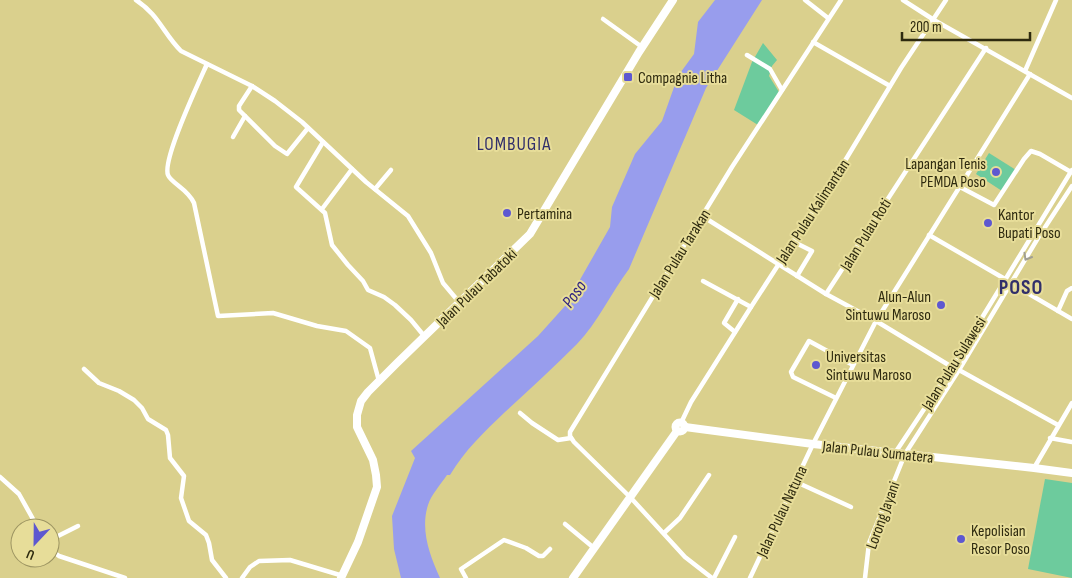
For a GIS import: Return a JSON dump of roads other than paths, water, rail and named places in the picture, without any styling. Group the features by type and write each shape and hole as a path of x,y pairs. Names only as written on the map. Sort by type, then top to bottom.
{"highway":[{"name":"Jalan Pulau Tabatoki","path":"342,577 358,542 376,492 375,468 357,423 361,401 379,381 530,234 642,47 673,0"},
{"name":"Jalan Pulau Sumatera","path":"681,427 1072,473"},
{"path":"573,578 681,427"}],"street":[{"path":"136,0 154,15 181,51 252,86 275,101 411,219 431,253 444,282 459,302"},
{"path":"805,0 828,18"},
{"name":"Jalan Pulau Tarakan","path":"571,438 570,432 585,406 702,216 840,0"},
{"path":"902,0 1072,98"},
{"name":"Jalan Pulau Kalimantan","path":"681,427 691,402 946,0"},
{"path":"1025,71 1056,0"},
{"path":"603,19 642,47"},
{"path":"812,42 890,86"},
{"name":"Jalan Pulau Roti","path":"826,294 986,48"},
{"path":"747,55 770,69 782,90"},
{"path":"207,64 179,128 170,156 168,172 172,180 188,193 194,203 218,316 273,313 317,326 346,331 370,348 379,381"},
{"name":"Jalan Pulau Natuna","path":"750,578 794,481 876,321 1030,74"},
{"path":"252,86 238,107 239,110 286,154 308,128"},
{"path":"234,137 244,116"},
{"path":"322,142 296,186 322,209 327,217 332,244 341,258 363,281 368,291 384,296 411,320 425,337"},
{"path":"960,186 994,205 1031,150 1071,171"},
{"path":"322,209 352,169"},
{"path":"375,189 391,170"},
{"name":"Jalan Pulau Sulawesi","path":"895,453 976,328 1071,171"},
{"name":"Jalan Pulau Sulawesi","path":"905,454 960,370 1038,238 1070,193 1072,186"},
{"path":"1062,188 1070,193"},
{"path":"702,216 826,294 952,366"},
{"path":"929,235 1005,279"},
{"path":"792,241 812,251 797,276"},
{"path":"703,281 750,307"},
{"path":"1012,284 1072,319"},
{"path":"1058,311 1067,291 1072,288"},
{"path":"735,332 724,323 738,299"},
{"path":"976,328 983,331"},
{"path":"836,398 793,377 791,372 809,341 853,365"},
{"path":"84,369 99,382 134,400 142,408 148,419 166,430 170,458 184,476 181,498 186,516 190,524 206,535 212,560 226,578"},
{"path":"960,370 1058,424"},
{"path":"1034,468 1072,403"},
{"path":"520,414 558,440 571,438 690,561 713,578 735,537"},
{"path":"914,424 921,430"},
{"path":"1050,438 1072,442"},
{"name":"Lorong Jayani","path":"865,578 869,543 905,454"},
{"path":"1040,458 1044,469"},
{"path":"664,533 680,518 710,475"},
{"path":"0,477 19,494 32,518"},
{"path":"794,481 851,507"},
{"path":"565,524 594,548"},
{"path":"60,535 78,526"},
{"path":"466,578 461,569 504,540 526,548 540,556 544,556 550,549"},
{"path":"60,556 125,578"},
{"path":"242,578 253,564 259,561 290,560 342,577"}],"water":[{"name":"Poso","path":"715,0 762,0 706,88 629,269 585,335 482,434 468,449 450,475 447,475 429,501 425,524 427,543 440,578 401,578 394,549 392,516 415,458 411,451 538,336 565,306 610,227 612,207 635,154 662,121 678,76 694,54 698,22"}],"place":[{"name":"Compagnie Litha","path":"628,77"},
{"name":"Lapangan Tenis PEMDA Poso","path":"996,172"},
{"name":"Pertamina","path":"507,213"},
{"name":"Kantor Bupati Poso","path":"988,223"},
{"name":"Alun-Alun Sintuwu Maroso","path":"941,305"},
{"name":"Universitas Sintuwu Maroso","path":"816,365"},
{"name":"Kepolisian Resor Poso","path":"961,539"}],"district":[{"name":"LOMBUGIA","path":"514,143"},
{"name":"POSO","path":"1021,287"}]}
